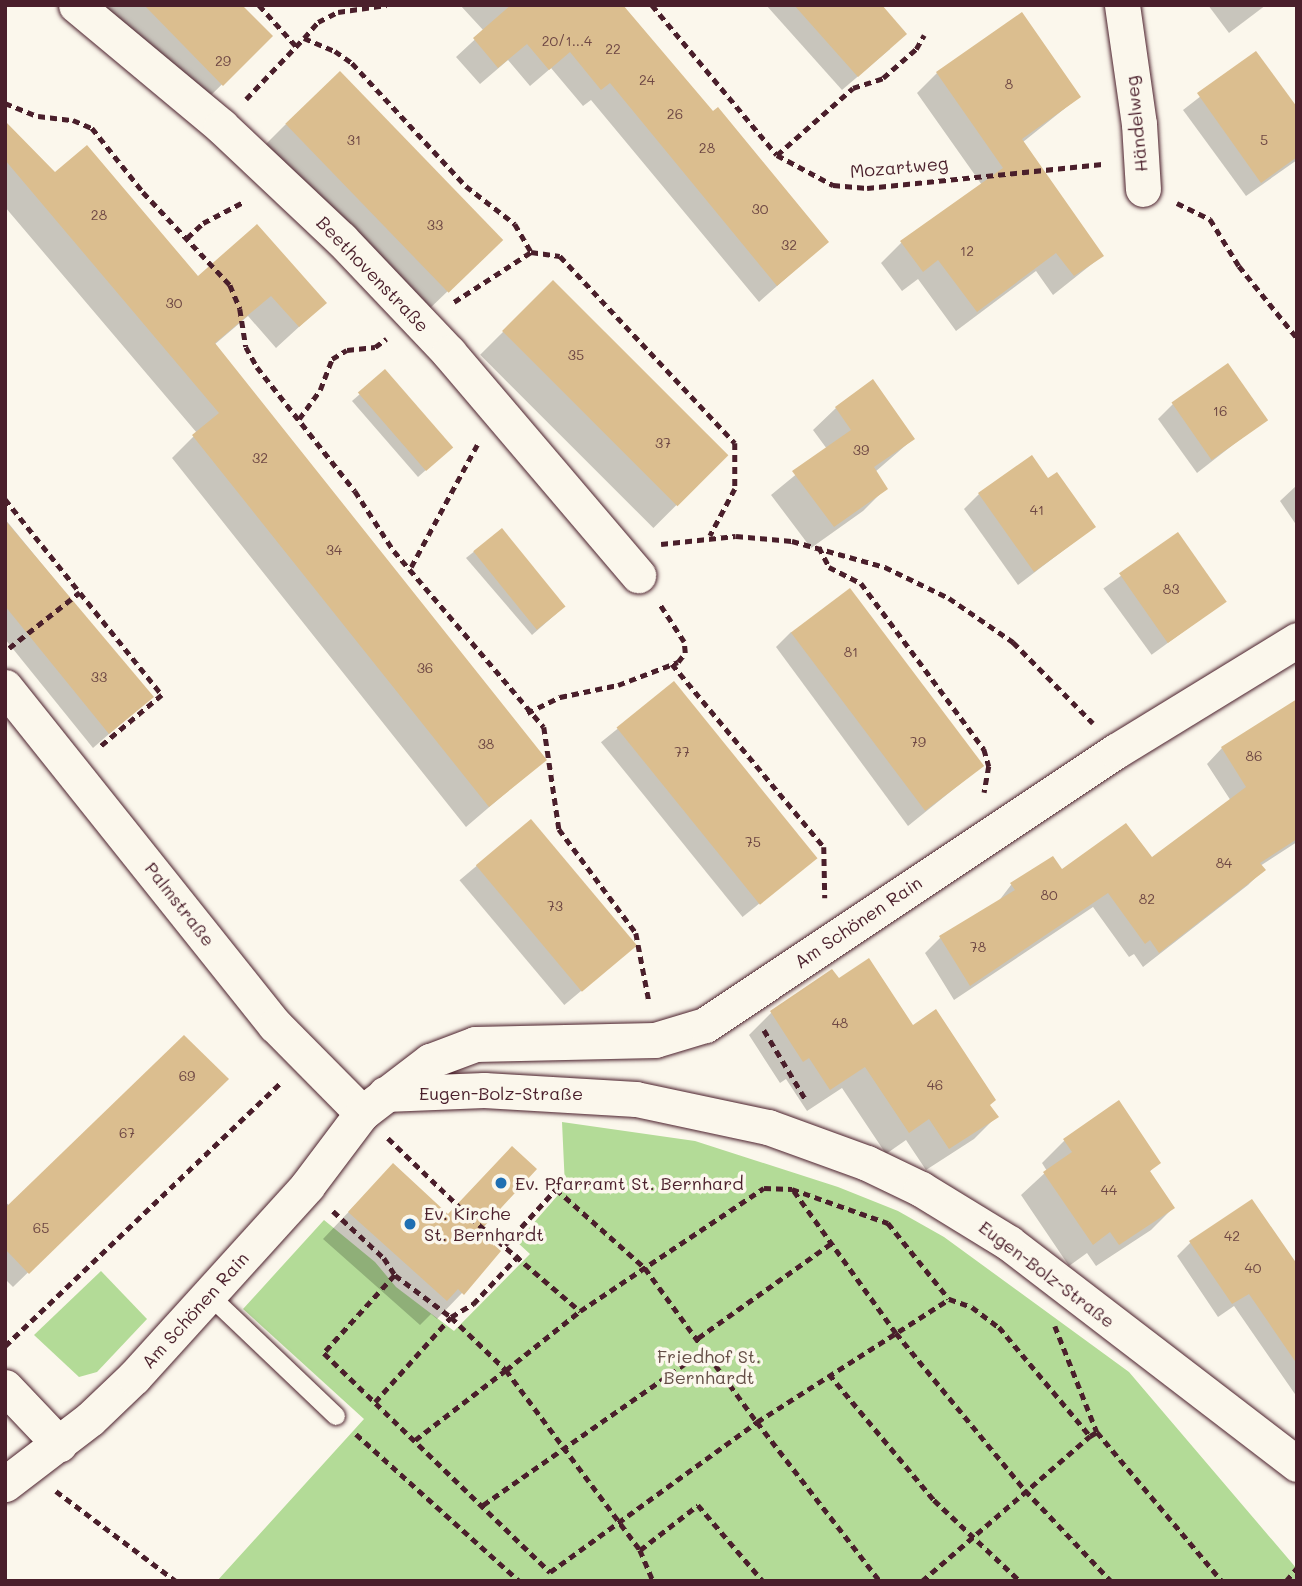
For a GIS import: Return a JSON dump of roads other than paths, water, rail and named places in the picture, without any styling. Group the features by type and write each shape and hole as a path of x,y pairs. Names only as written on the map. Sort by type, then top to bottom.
{"street":[{"name":"Beethovenstraße","path":"76,5 281,180 418,319 495,405 632,567"},
{"name":"Händelweg","path":"1122,5 1142,175"},
{"name":"Am Schönen Rain","path":"18,1475 59,1444 134,1377 307,1186 374,1104 430,1061 459,1047 656,1040 705,1025 1116,751 1297,640"},
{"name":"Palmstraße","path":"5,687 304,1058 374,1104"},
{"name":"Eugen-Bolz-Straße","path":"374,1104 484,1090 592,1094 682,1106 802,1138 921,1189 1009,1242 1297,1464"},
{"path":"5,1387 59,1444"}],"lane":[{"path":"210,1296 336,1416"}],"place":[{"name":"Ev. Pfarramt St. Bernhard","path":"501,1183"},
{"name":"Ev. Kirche St. Bernhardt","path":"410,1224"}],"park label":[{"name":"Friedhof St. Bernhardt","path":"709,1367"}]}
